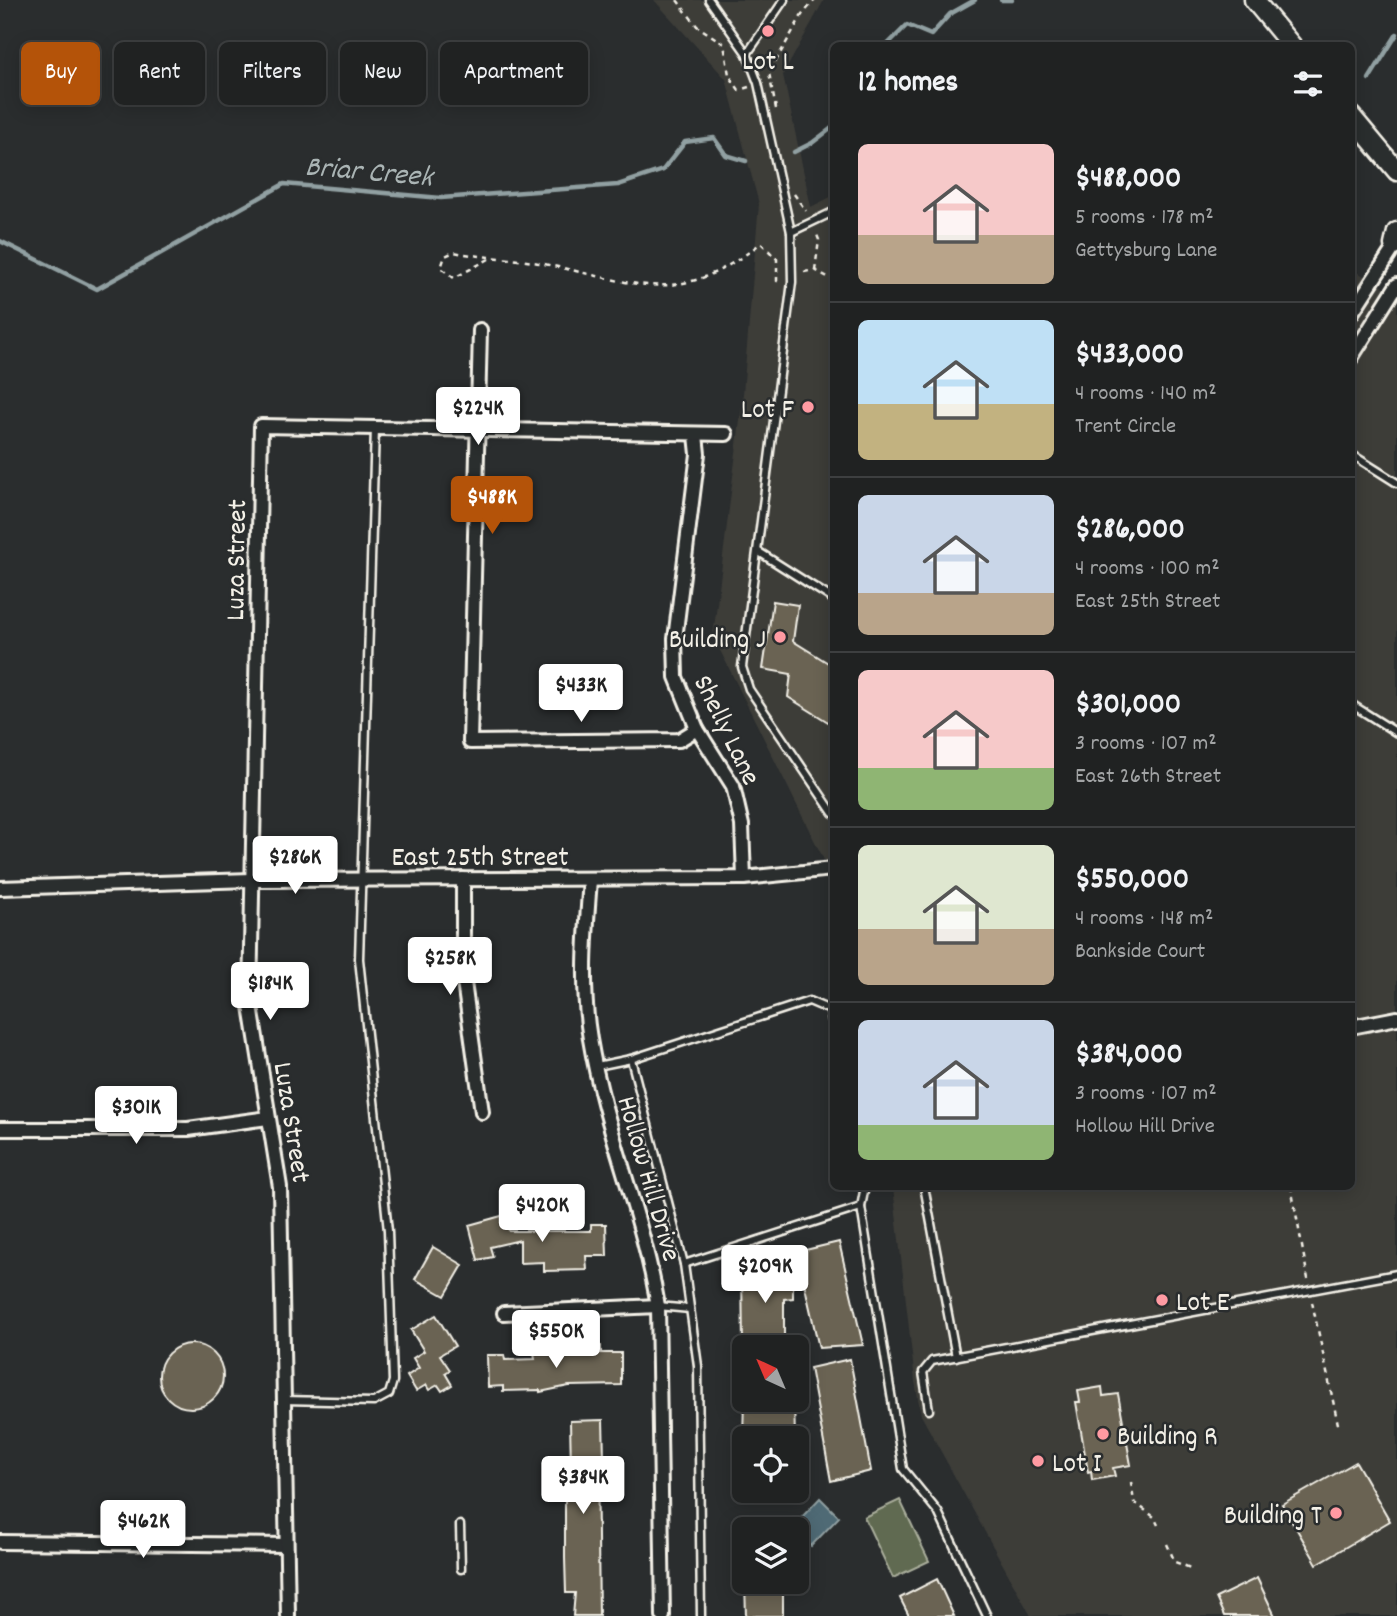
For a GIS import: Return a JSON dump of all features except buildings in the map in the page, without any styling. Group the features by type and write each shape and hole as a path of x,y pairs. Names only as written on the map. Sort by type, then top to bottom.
{"main road":[{"path":"1254,0 1289,42"},
{"path":"1355,121 1397,171"}],"street":[{"path":"1355,298 1396,240"},
{"path":"1355,352 1397,285"},
{"path":"480,330 470,742 679,740 697,729"},
{"name":"Luza Street","path":"288,1616 280,1187 250,1000 261,426 374,428"},
{"path":"374,428 726,434"},
{"name":"Shelly Lane","path":"696,435 698,454 675,639 676,677 697,729 733,786 742,825 744,878"},
{"name":"East 25th Street","path":"0,888 251,880 744,878 830,869"},
{"path":"463,879 463,975 482,1112"},
{"name":"Hollow Hill Drive","path":"590,880 585,949 590,1039 613,1137 652,1267 659,1306 663,1616"},
{"path":"1355,1026 1397,1018"},
{"path":"0,1129 188,1129 268,1118"},
{"path":"504,1313 659,1306"},
{"path":"0,1542 286,1545"}],"lane":[{"path":"709,0 747,54 758,83 790,232 792,282 742,667 749,689 830,809"},
{"path":"747,54 784,0"},
{"path":"790,232 830,213"},
{"path":"283,1400 374,1402 389,1394 394,1381 388,1231 359,959 374,428"},
{"path":"1355,457 1397,484"},
{"path":"759,552 830,597"},
{"path":"1355,707 1397,733"},
{"path":"597,1066 631,1059 808,1001 830,1010"},
{"path":"631,1059 684,1264 698,1366 701,1616"},
{"path":"864,1190 861,1207 903,1469 938,1512 987,1616"},
{"path":"925,1190 956,1357"},
{"path":"684,1264 861,1207"},
{"path":"929,1410 923,1372 932,1361 1397,1274"},
{"path":"659,1306 690,1309"},
{"path":"460,1525 461,1569"}],"path":[{"path":"677,0 697,26 724,44 733,83 739,90 748,87"},
{"path":"776,110 769,73 802,15 815,0"},
{"path":"792,188 806,211"},
{"path":"815,231 819,240 815,270"},
{"path":"489,259 454,278 441,268 442,260 449,253 534,262 633,285 684,284 717,274 761,243 777,259 776,281 781,282"},
{"path":"804,272 815,270 830,278"},
{"path":"1292,1190 1309,1283"},
{"path":"1312,1296 1339,1429"},
{"path":"1130,1482 1135,1502 1154,1517 1158,1525"},
{"path":"1167,1544 1175,1562 1193,1569"}],"shaded area":[{"path":"654,0 824,0 783,75 811,207 830,198 830,872 713,636 742,405 759,204 726,79"},
{"path":"1355,271 1397,294 1397,1616 1031,1616 921,1415 893,1190 1355,1190"}],"green space":[{"path":"900,1500 929,1561 893,1578 864,1517"}],"water":[{"path":"820,1498 839,1517 811,1546 809,1517 802,1517"}],"waterway":[{"name":"Briar Creek","path":"890,42 907,25 931,35 950,14 975,0"},
{"name":"Briar Creek","path":"1001,0 1012,0"},
{"path":"1369,79 1397,34"},
{"name":"Briar Creek","path":"794,152 830,129"},
{"name":"Briar Creek","path":"0,241 97,289 284,184 441,198 618,185 663,170 685,142 714,138 726,155 746,161"}],"place":[{"name":"Lot L","path":"768,31"},
{"name":"Lot F","path":"808,407"},
{"name":"Building J","path":"780,637"},
{"name":"Lot E","path":"1162,1300"},
{"name":"Building R","path":"1103,1434"},
{"name":"Lot I","path":"1038,1461"},
{"name":"Building T","path":"1336,1513"}]}
